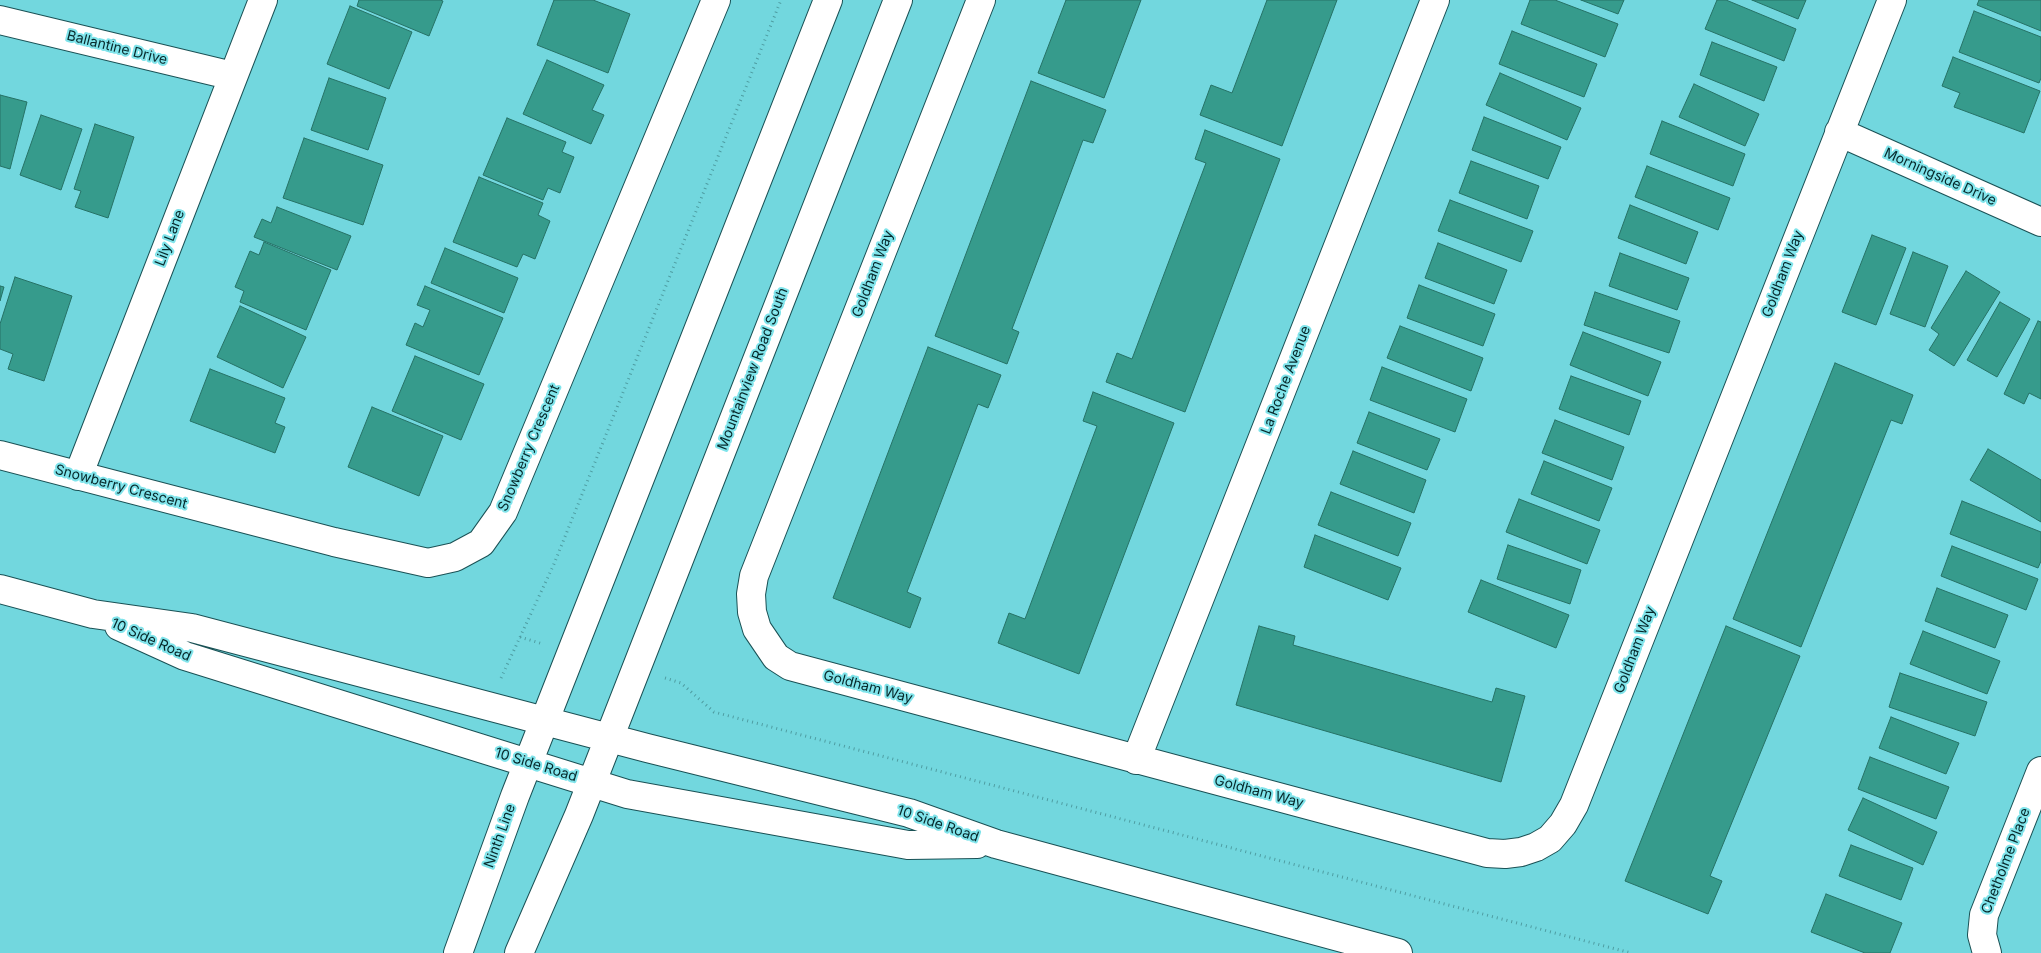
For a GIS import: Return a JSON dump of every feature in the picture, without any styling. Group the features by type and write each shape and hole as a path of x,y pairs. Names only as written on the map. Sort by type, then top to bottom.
{"street":[{"name":"Lily Lane","path":"78,476 263,0"},
{"name":"Snowberry Crescent","path":"0,455 334,542 428,563 455,557 481,543 503,512 716,0"},
{"path":"545,720 828,0"},
{"name":"Mountainview Road South","path":"609,737 898,0"},
{"name":"Goldham Way","path":"981,0 754,576 752,612 757,629 776,656 790,666 1487,853 1521,852 1536,847 1550,839 1563,824 1574,805 1892,0"},
{"name":"La Roche Avenue","path":"1136,760 1435,0"},
{"name":"Ballantine Drive","path":"0,20 234,76"},
{"name":"Morningside Drive","path":"1839,132 2041,222"},
{"name":"10 Side Road","path":"0,589 93,614 192,628 909,813 996,844 1398,953"},
{"name":"10 Side Road","path":"93,614 185,656 627,794 908,845 996,844"},
{"name":"Ninth Line","path":"458,953 545,720"},
{"path":"519,953 609,737"},
{"name":"Chetholme Place","path":"1987,953 1982,934 1984,915 2041,771"}],"path":[{"path":"488,705 554,564 781,0"},
{"path":"520,637 572,651"},
{"path":"636,670 681,683 714,712 1631,953"}],"building":[{"path":"359,0 443,1 429,36 357,6"},
{"path":"554,0 593,0 630,14 608,73 537,45"},
{"path":"1066,0 1141,0 1104,98 1038,73"},
{"path":"1267,0 1337,0 1282,146 1200,115 1211,85 1232,93"},
{"path":"1530,0 1555,0 1618,24 1605,57 1521,24"},
{"path":"1581,0 1624,0 1618,14"},
{"path":"1717,0 1726,0 1796,29 1784,61 1705,29"},
{"path":"1752,0 1806,0 1798,19"},
{"path":"1979,0 2041,0 2041,31 1977,5"},
{"path":"350,6 412,32 389,89 327,64"},
{"path":"1974,11 2041,37 2041,78 2039,83 1959,52"},
{"path":"1512,31 1597,64 1584,97 1499,64"},
{"path":"1712,42 1777,67 1764,101 1700,75"},
{"path":"1953,57 2040,91 2024,133 1954,107 1960,93 1942,86"},
{"path":"547,60 604,85 592,110 604,115 591,144 523,114"},
{"path":"1500,73 1581,108 1567,140 1486,105"},
{"path":"329,78 386,98 368,150 311,130"},
{"path":"1031,81 1106,110 1093,143 1083,140 1012,329 1019,332 1007,364 935,336"},
{"path":"1694,84 1759,114 1745,146 1679,117"},
{"path":"0,95 27,102 10,169 0,166"},
{"path":"41,115 82,129 61,190 20,175"},
{"path":"1484,117 1561,147 1548,179 1472,150"},
{"path":"507,118 566,142 562,152 574,157 560,193 548,188 543,200 483,175"},
{"path":"1662,121 1745,154 1733,186 1650,154"},
{"path":"95,124 134,137 108,218 75,207 81,191 74,189"},
{"path":"1205,130 1280,159 1185,412 1106,382 1117,353 1132,359 1206,163 1195,159"},
{"path":"304,138 383,165 363,225 283,198"},
{"path":"1471,161 1539,186 1527,219 1459,193"},
{"path":"1647,166 1730,198 1718,230 1635,197"},
{"path":"479,177 543,203 538,215 550,221 535,259 523,254 517,267 453,242"},
{"path":"1450,200 1533,231 1521,262 1438,231"},
{"path":"1630,205 1698,232 1686,264 1618,238"},
{"path":"277,207 351,236 337,270 254,237 262,219 271,223"},
{"path":"1872,235 1906,248 1876,325 1842,312"},
{"path":"264,242 331,270 306,330 240,302 244,291 235,287 250,251 259,255"},
{"path":"1438,243 1507,270 1494,304 1425,278"},
{"path":"445,248 518,278 504,313 431,283"},
{"path":"1913,252 1948,266 1925,327 1890,314"},
{"path":"1620,253 1689,278 1677,310 1609,286"},
{"path":"1966,271 2000,292 1954,366 1929,350 1939,334 1931,328"},
{"path":"15,277 72,296 44,381 8,369 13,354 0,349 0,324"},
{"path":"1419,285 1495,314 1483,346 1407,318"},
{"path":"0,286 4,287 0,301"},
{"path":"425,286 503,318 479,375 406,345 415,323 423,327 430,310 417,305"},
{"path":"1595,292 1680,321 1669,353 1584,325"},
{"path":"2000,302 2030,319 1997,377 1967,360"},
{"path":"240,306 306,337 283,388 217,357"},
{"path":"2038,321 2041,322 2041,399 2029,393 2024,404 2004,394"},
{"path":"1400,326 1483,358 1471,391 1387,358"},
{"path":"1583,332 1661,362 1648,396 1570,365"},
{"path":"928,347 1001,375 988,408 978,404 907,592 921,598 910,628 833,598"},
{"path":"415,356 484,384 461,440 392,411"},
{"path":"1835,363 1913,395 1902,424 1891,420 1801,647 1733,619"},
{"path":"1382,367 1467,399 1455,432 1370,400"},
{"path":"210,369 285,398 275,423 285,427 275,453 190,421"},
{"path":"1571,376 1641,401 1629,435 1559,409"},
{"path":"1093,392 1174,423 1079,674 998,643 1009,613 1025,619 1097,426 1083,421"},
{"path":"372,407 443,436 419,496 348,467"},
{"path":"1369,412 1440,439 1427,470 1357,443"},
{"path":"1555,420 1624,447 1612,480 1542,453"},
{"path":"1988,449 2041,480 2041,522 1970,480"},
{"path":"1353,451 1426,480 1414,513 1340,484"},
{"path":"1544,461 1612,488 1599,521 1531,494"},
{"path":"1331,492 1411,523 1398,556 1318,525"},
{"path":"1519,499 1600,530 1587,564 1506,532"},
{"path":"1962,501 2041,532 2041,561 2038,568 1950,534"},
{"path":"1315,535 1401,568 1388,600 1304,567"},
{"path":"1508,545 1581,570 1570,604 1497,579"},
{"path":"1952,546 2038,579 2026,610 1941,576"},
{"path":"1481,580 1569,615 1556,648 1468,612"},
{"path":"1937,588 2008,615 1995,648 1925,621"},
{"path":"1259,626 1295,636 1293,645 1492,702 1496,688 1525,696 1501,782 1236,705"},
{"path":"1726,626 1800,656 1710,876 1722,881 1708,914 1625,881"},
{"path":"1923,631 2000,661 1987,694 1910,664"},
{"path":"1900,673 1987,702 1975,736 1889,707"},
{"path":"1891,717 1959,743 1946,774 1879,748"},
{"path":"1870,757 1949,787 1936,819 1858,789"},
{"path":"1863,798 1937,832 1923,865 1848,830"},
{"path":"1851,845 1913,868 1901,900 1839,876"},
{"path":"1826,894 1902,923 1890,953 1865,953 1811,932"}]}
